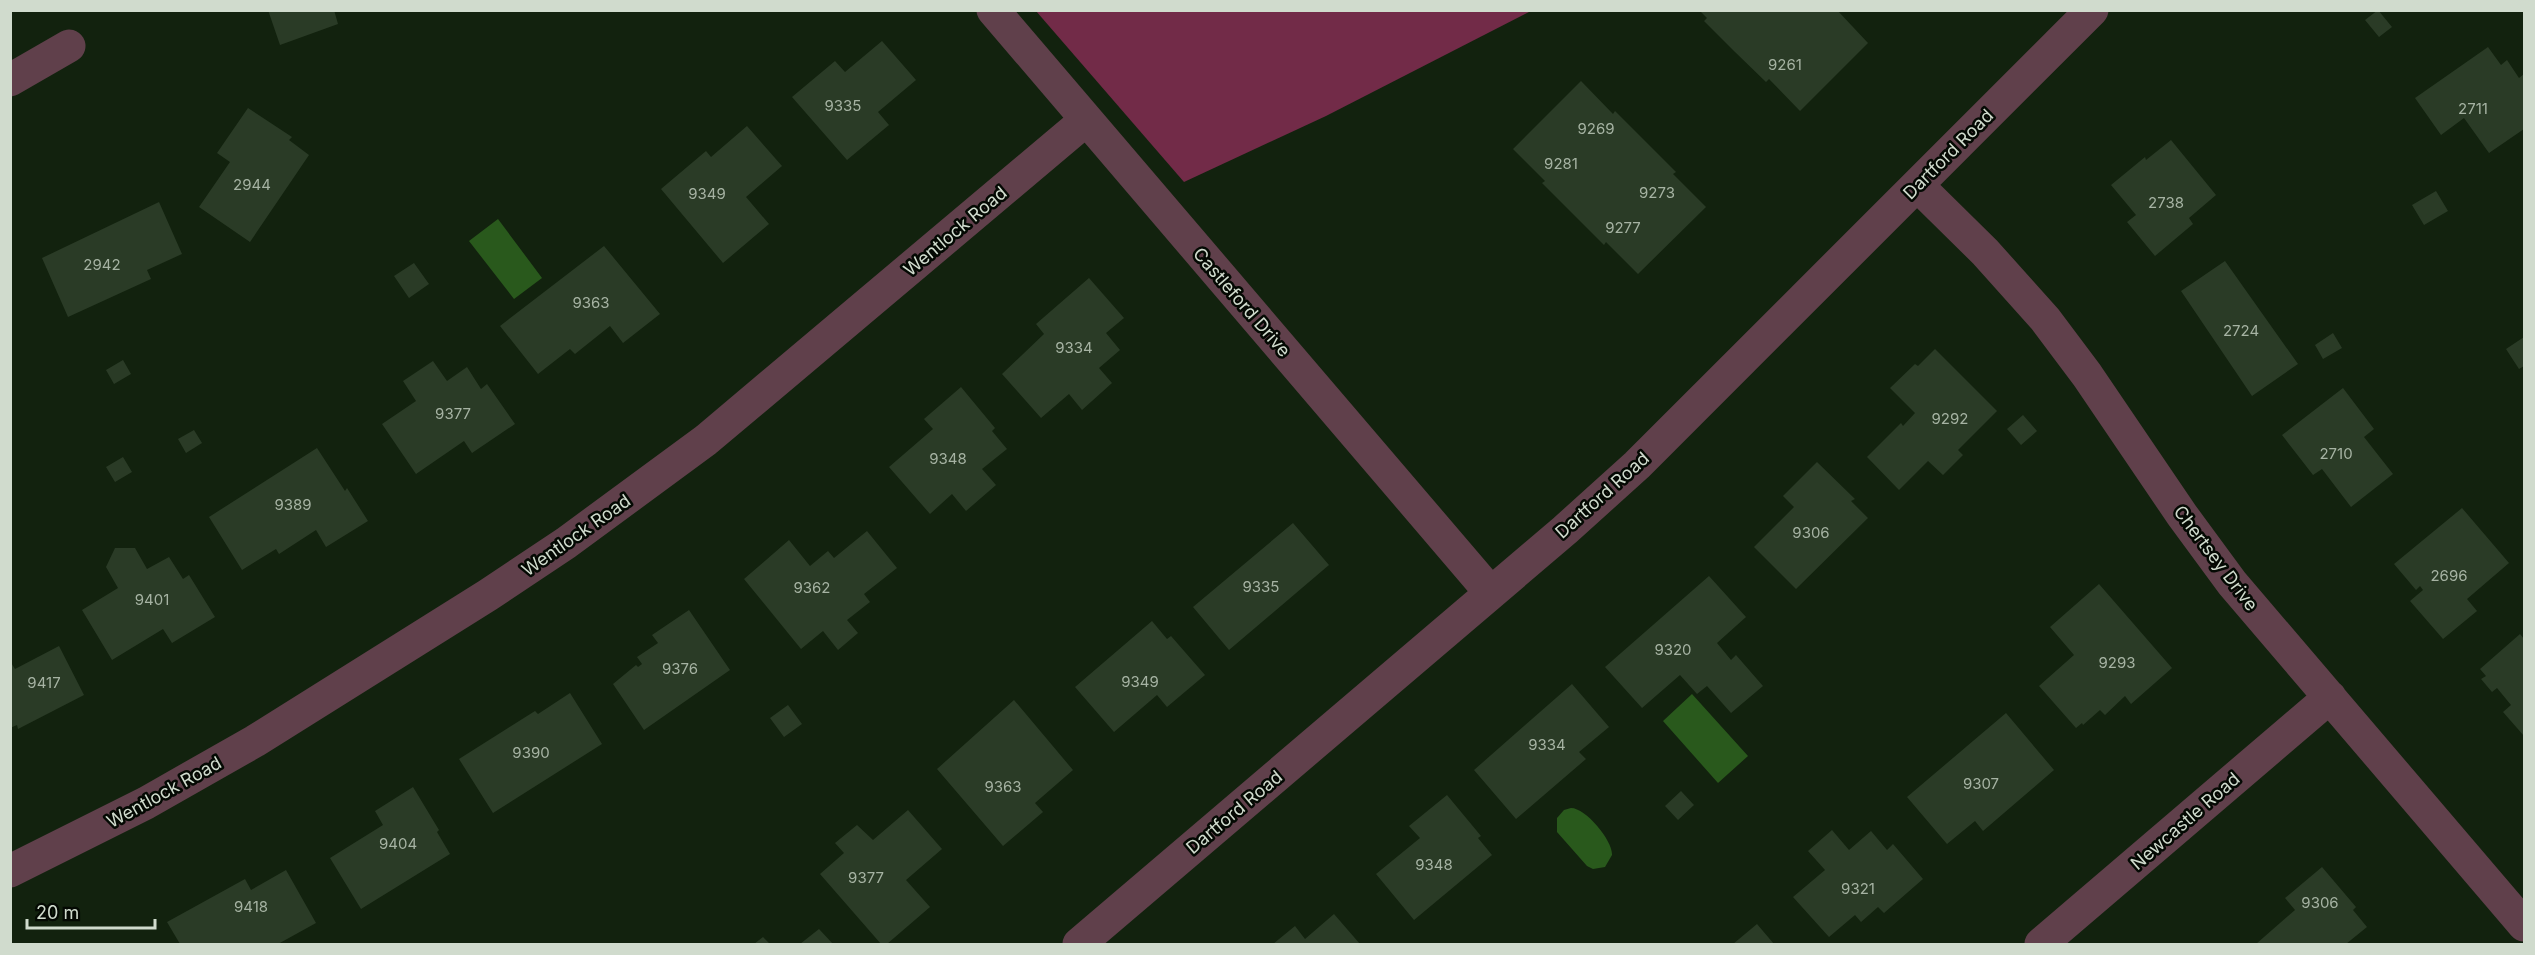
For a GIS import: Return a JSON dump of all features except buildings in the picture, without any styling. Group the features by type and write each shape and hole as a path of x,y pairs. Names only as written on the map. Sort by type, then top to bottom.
{"street":[{"name":"Castleford Drive","path":"993,10 1491,593"},
{"name":"Dartford Road","path":"1079,945 1565,530 1652,450 2092,10"},
{"path":"10,80 69,46"},
{"name":"Wentlock Road","path":"10,871 137,808 246,747 488,595 566,543 706,440 1086,120"},
{"name":"Chertsey Drive","path":"1917,185 1985,252 2045,319 2087,375 2214,560 2524,925"},
{"name":"Newcastle Road","path":"2040,945 2330,697"}],"shaded area":[{"path":"1036,11 1531,11 1326,116 1184,182"},
{"path":"498,219 542,278 514,299 469,241"},
{"path":"1692,694 1748,756 1718,783 1663,721"},
{"path":"1577,809 1591,819 1608,842 1612,855 1605,867 1593,869 1587,866 1557,832 1557,818 1564,810"}]}
